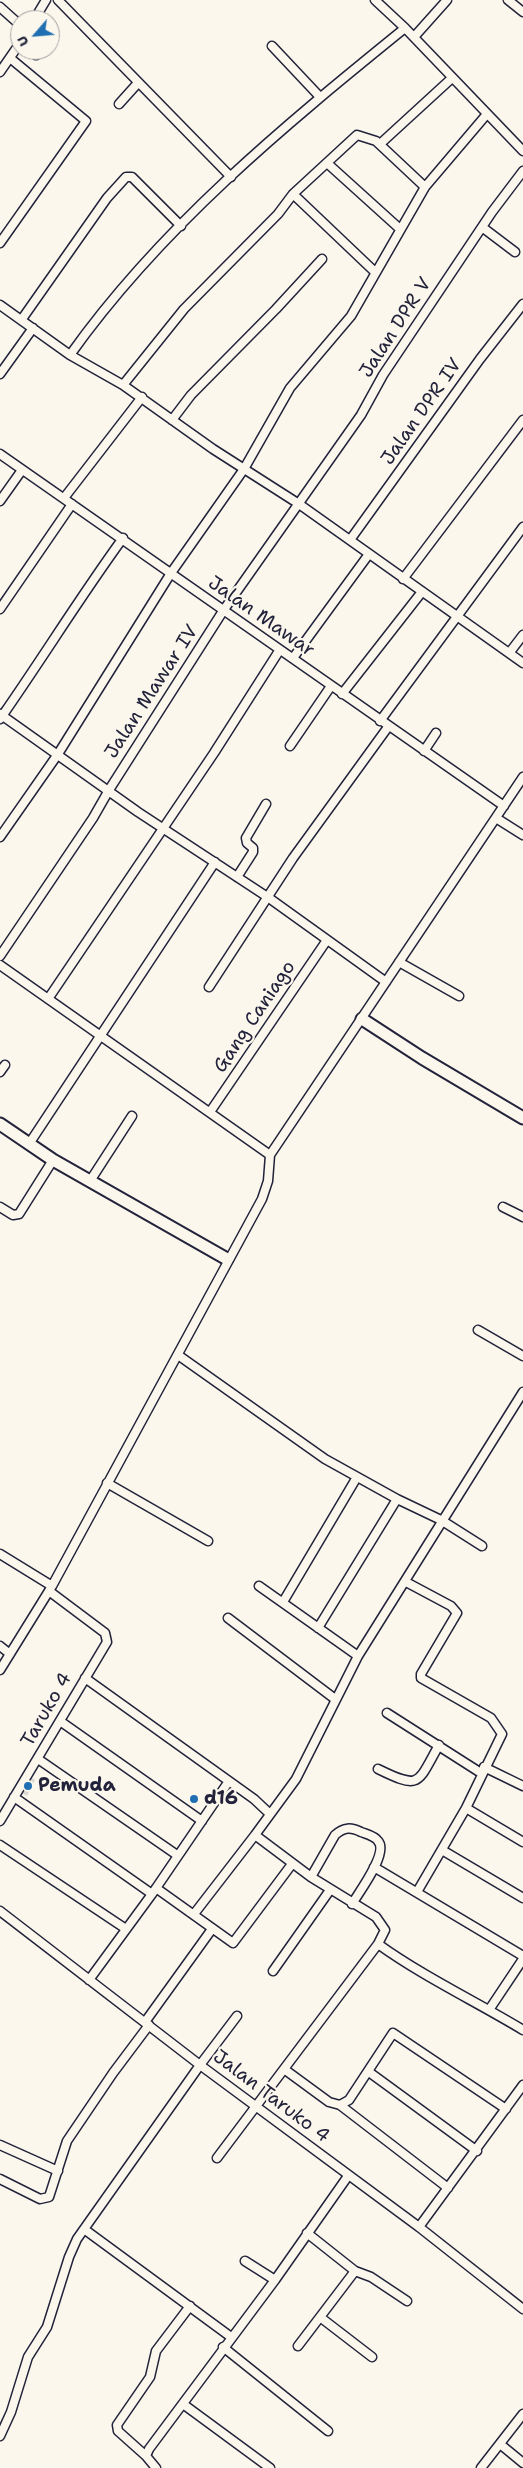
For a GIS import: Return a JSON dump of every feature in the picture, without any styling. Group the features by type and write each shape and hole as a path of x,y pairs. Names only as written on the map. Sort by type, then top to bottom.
{"street":[{"path":"58,0 230,177"},
{"path":"375,0 405,28 523,151"},
{"path":"414,38 447,0"},
{"path":"508,0 523,12"},
{"path":"0,7 10,16"},
{"path":"70,355 94,321 125,285 230,177 320,97 405,28"},
{"path":"272,46 320,97"},
{"path":"0,72 10,58"},
{"path":"0,243 86,121 12,60"},
{"path":"380,144 452,78"},
{"path":"119,104 138,84"},
{"path":"0,837 58,754 171,573 244,469 290,388 351,316 425,187 486,114"},
{"path":"123,385 184,309 278,214 293,194 357,135 372,138 380,144 425,187"},
{"path":"327,163 400,229"},
{"name":"Jalan DPR V","path":"223,611 361,415 383,375 482,227 523,171"},
{"path":"22,319 107,198 126,177 132,177 181,226"},
{"path":"293,194 375,272"},
{"path":"482,227 514,252"},
{"path":"172,420 191,395 276,309 322,259"},
{"name":"Jalan DPR IV","path":"350,540 480,359 523,304"},
{"path":"0,305 70,355 142,397 172,420 298,504 421,593 523,662"},
{"path":"0,374 33,328"},
{"path":"64,498 142,397"},
{"path":"403,579 523,420"},
{"name":"Jalan Mawar","path":"0,454 123,538 279,651 292,658 388,727 504,806"},
{"path":"0,501 22,470"},
{"path":"0,609 72,504"},
{"path":"380,721 523,527"},
{"path":"123,538 91,581 52,644 1,716 268,898 386,982"},
{"path":"292,658 368,554"},
{"path":"342,694 421,593"},
{"name":"Jalan Mawar IV","path":"0,956 93,818 223,611"},
{"path":"510,652 523,635"},
{"path":"48,999 162,827 214,753 279,651"},
{"path":"290,746 331,686"},
{"path":"209,987 293,858 388,727"},
{"path":"424,751 436,733"},
{"path":"0,1670 51,1589 262,1199 268,1181 270,1155 315,1085 362,1019 523,777"},
{"path":"237,877 254,850 246,838 266,804"},
{"path":"496,818 523,835"},
{"path":"29,1144 215,862"},
{"name":"Gang Caniago","path":"210,1112 327,940"},
{"path":"399,962 459,996"},
{"path":"0,965 270,1155"},
{"path":"362,1019 422,1058 523,1118"},
{"path":"0,1072 5,1065"},
{"path":"90,1181 132,1116"},
{"path":"0,1124 53,1160 228,1259"},
{"path":"0,1207 13,1215 19,1214 53,1160"},
{"path":"503,1207 523,1217"},
{"path":"478,1330 523,1356"},
{"path":"178,1355 306,1446 397,1499 441,1520 482,1546"},
{"path":"194,1914 296,1778 318,1739 335,1699 358,1656 406,1582 441,1520 523,1392"},
{"path":"283,1602 357,1477"},
{"path":"107,1483 208,1541"},
{"path":"318,1628 397,1499"},
{"path":"0,1554 51,1589"},
{"path":"406,1582 451,1606 457,1613 421,1676 423,1680 491,1718 497,1724 502,1737 483,1770 466,1808 417,1892"},
{"path":"259,1586 358,1656"},
{"name":"Taruko 4","path":"0,1822 108,1642 105,1633 51,1589"},
{"path":"228,1618 335,1699"},
{"path":"0,1646 10,1654"},
{"path":"85,1678 254,1799 270,1814"},
{"path":"388,1713 483,1770 523,1786"},
{"path":"60,1721 202,1821"},
{"path":"378,1769 403,1781 416,1781 439,1745"},
{"path":"38,1759 177,1856"},
{"path":"89,1980 154,1891 229,1781"},
{"path":"14,1797 154,1891 194,1914 233,1943 292,1864"},
{"path":"466,1808 523,1842"},
{"path":"311,1877 336,1834 344,1829 353,1828 378,1840 381,1847 380,1856 352,1904"},
{"path":"216,2158 385,1933 384,1926 376,1918 292,1864 255,1835"},
{"path":"0,1845 126,1929"},
{"path":"442,1850 523,1898"},
{"path":"374,1867 523,1958 489,2010"},
{"path":"273,1971 330,1890"},
{"name":"Jalan Taruko 4","path":"0,1911 200,2065 257,2105 348,2176 419,2227 523,2307"},
{"path":"0,2179 45,2200 51,2196 67,2141 212,1929"},
{"path":"378,1944 428,1977 523,2030"},
{"path":"0,2436 11,2412 28,2358 47,2327 69,2257 84,2229 237,2016"},
{"path":"340,2105 349,2100 393,2033 506,2109"},
{"path":"284,2069 329,2102 340,2105 448,2188"},
{"path":"369,2072 477,2151"},
{"path":"419,2227 477,2151 523,2085"},
{"path":"0,2145 58,2171"},
{"path":"146,2456 153,2443 275,2280 348,2176"},
{"path":"84,2229 231,2337"},
{"path":"307,2233 355,2272 371,2277 407,2302"},
{"path":"245,2261 275,2280"},
{"path":"298,2346 355,2272"},
{"path":"156,2468 146,2456 118,2431 117,2425 150,2377 156,2352 190,2306"},
{"path":"320,2317 372,2357"},
{"path":"223,2347 328,2431"},
{"path":"183,2404 270,2468"},
{"path":"481,2468 523,2414"},
{"path":"500,2444 523,2463"}],"shaded area":[{"name":"Pemuda","path":"29,1776 35,1780 27,1796 20,1792"}],"place":[{"name":"Pemuda","path":"28,1786"},
{"name":"d16","path":"194,1799"}]}
